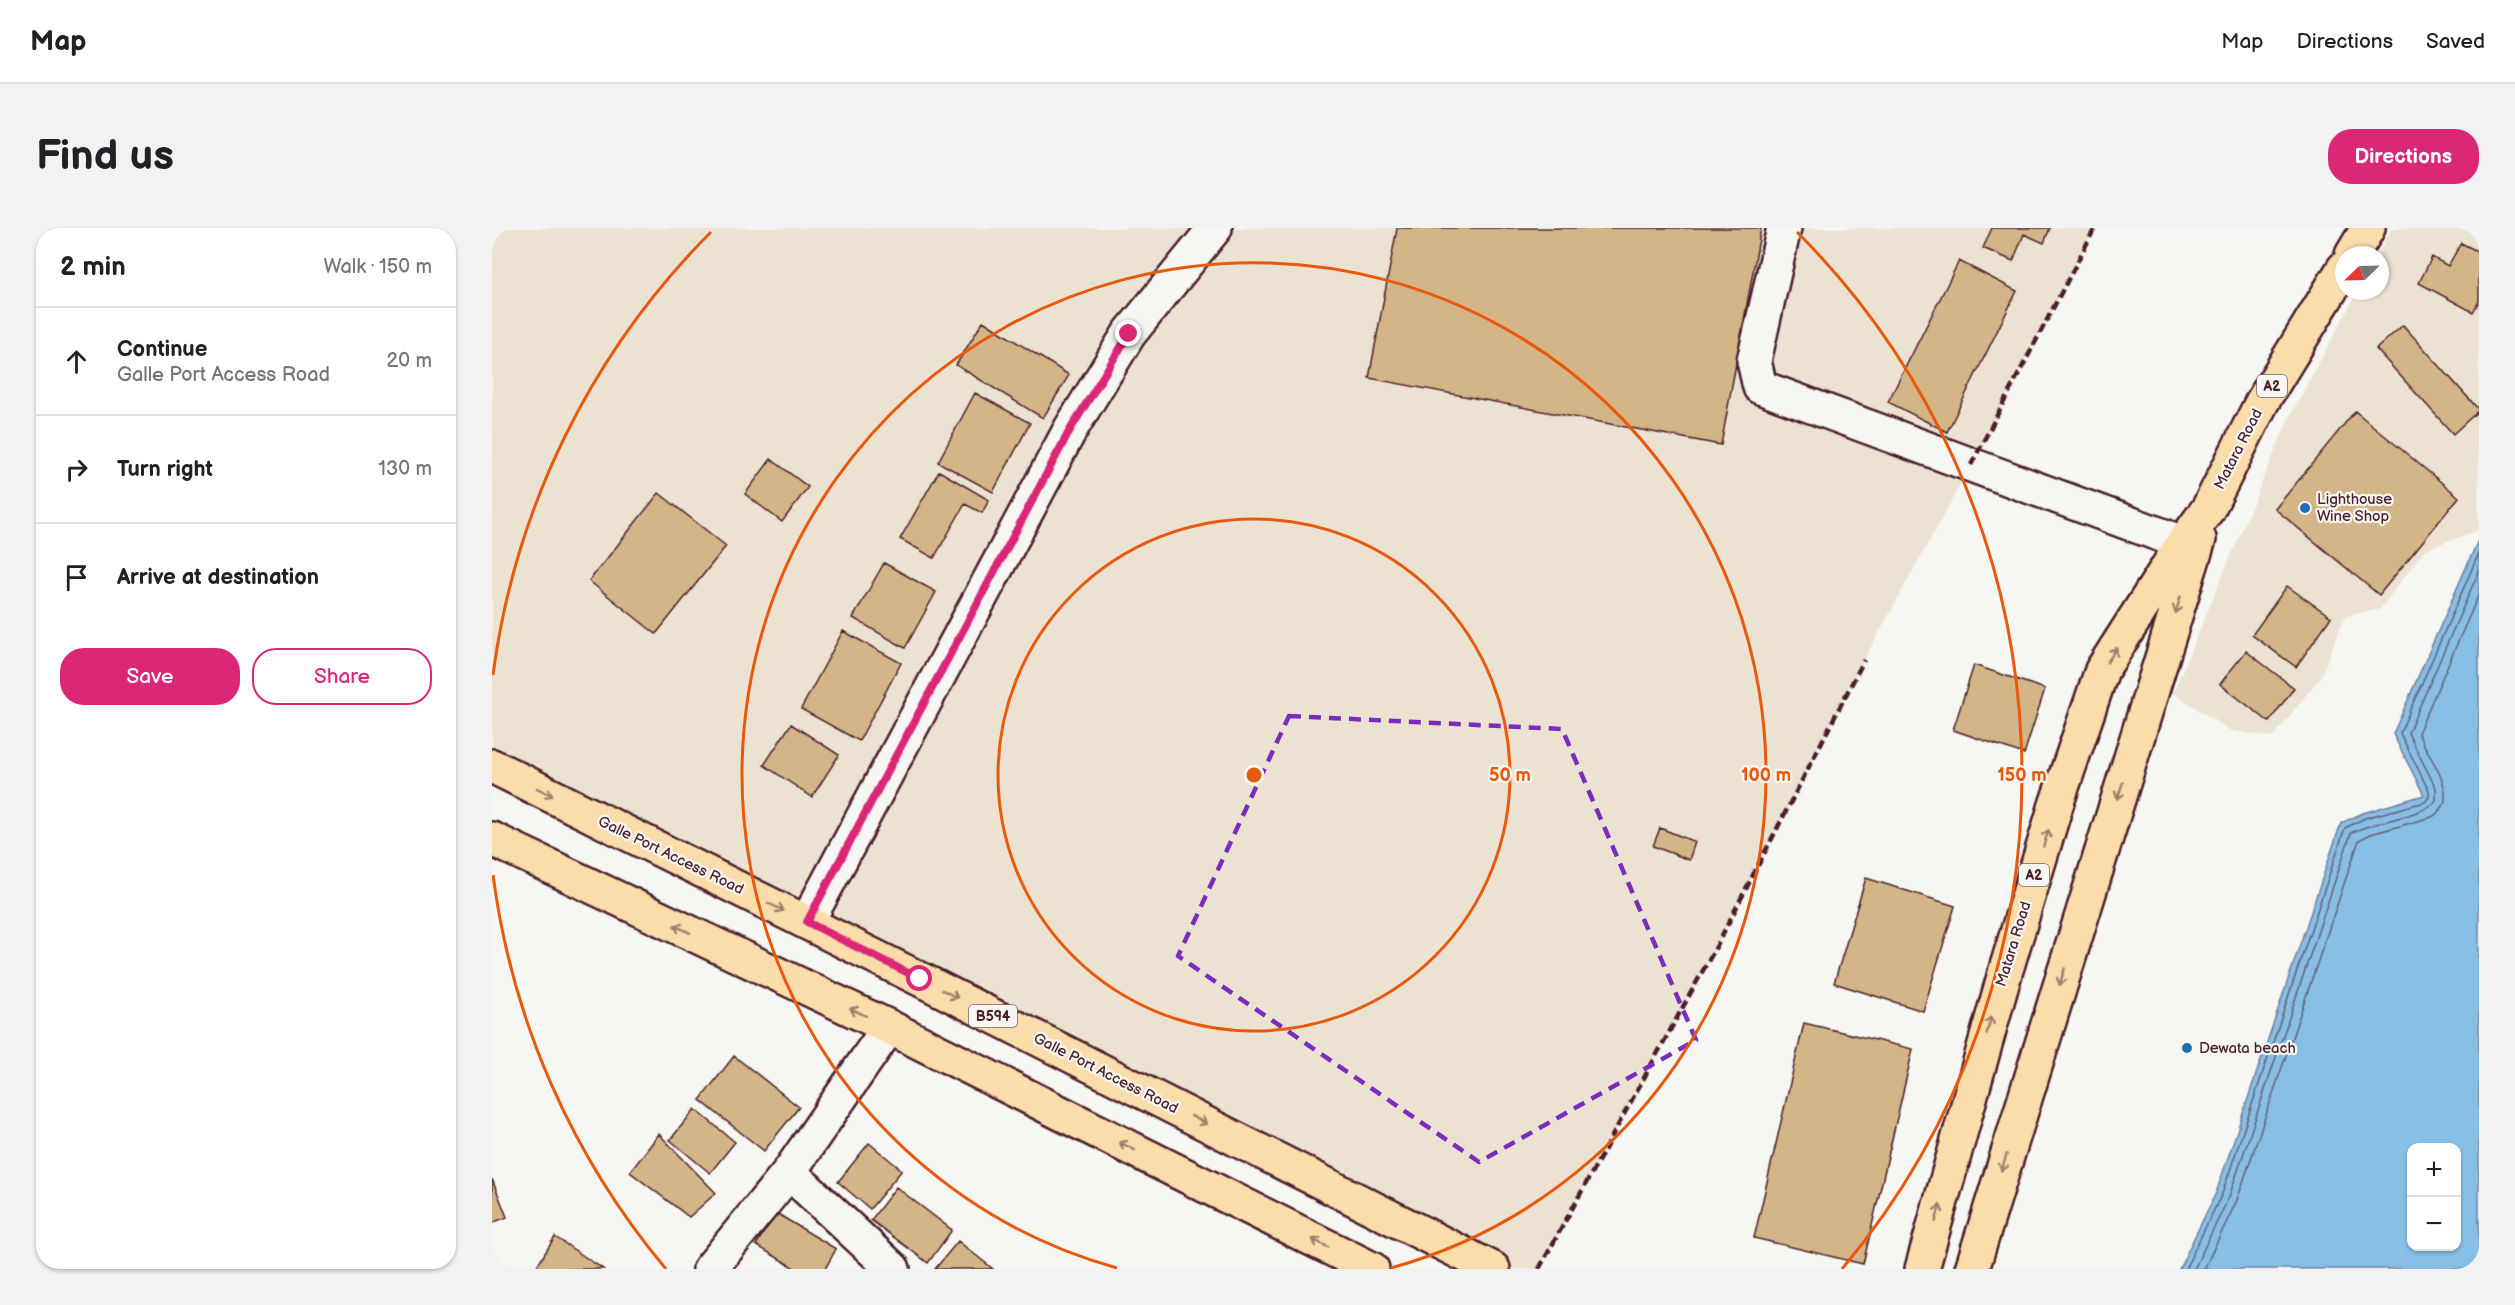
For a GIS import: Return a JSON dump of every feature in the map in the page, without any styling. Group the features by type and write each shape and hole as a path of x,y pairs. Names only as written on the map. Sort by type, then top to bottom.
{"main road":[{"path":"2357,246 2368,228"},
{"name":"Matara Road","path":"1972,1269 2208,509 2262,402 2335,283"},
{"name":"Matara Road","path":"1922,1269 2005,973 2056,805 2102,670 2183,543 2208,509"},
{"name":"Galle Port Access Road","path":"492,766 807,922 1493,1269"},
{"path":"492,839 889,1027 1372,1269"}],"street":[{"path":"807,922 1070,430 1129,334 1215,228"},
{"path":"1784,228 1754,361 1760,387 2183,543"},
{"path":"710,1269 789,1172 889,1027"},
{"path":"789,1172 892,1269"}],"highlighted area":[{"path":"1289,716 1562,729 1696,1040 1479,1162 1178,956"}],"shaded area":[{"path":"492,228 2095,228 1971,465 1864,660 1717,945 1539,1269 1493,1269 492,766"},
{"path":"2392,228 2479,228 2479,530 2424,550 2380,609 2345,616 2321,676 2273,737 2231,731 2173,693 2289,418 2353,300 2389,300 2389,246 2383,246"}],"water":[{"path":"2479,538 2479,1269 2179,1269 2216,1193 2341,823 2363,813 2424,795 2393,734"}],"building":[{"path":"1397,228 1761,228 1721,445 1369,378"},
{"path":"1992,228 2050,228 2044,243 2024,234 2013,261 1983,248"},
{"path":"2461,243 2479,252 2479,301 2473,312 2419,283 2432,257 2448,266"},
{"path":"1959,261 2017,291 1947,432 1888,402"},
{"path":"983,321 1069,375 1043,418 956,365"},
{"path":"2403,325 2479,410 2453,434 2376,349"},
{"path":"975,393 1030,423 993,492 938,462"},
{"path":"2355,411 2459,497 2379,595 2275,509"},
{"path":"771,459 808,487 782,522 745,494"},
{"path":"939,471 989,500 982,513 965,504 934,558 900,539"},
{"path":"659,493 726,546 656,634 589,581"},
{"path":"884,563 936,592 905,648 853,618"},
{"path":"2287,586 2331,617 2296,667 2252,635"},
{"path":"843,631 901,663 859,741 801,709"},
{"path":"2246,651 2294,688 2269,722 2220,684"},
{"path":"1974,665 2045,689 2024,754 1953,730"},
{"path":"791,724 839,755 812,797 764,765"},
{"path":"1660,828 1695,842 1689,860 1653,846"},
{"path":"1866,878 1955,906 1923,1011 1834,983"},
{"path":"1804,1023 1913,1049 1863,1264 1754,1238"},
{"path":"734,1056 799,1107 764,1151 700,1100"},
{"path":"695,1109 735,1142 710,1173 670,1140"},
{"path":"659,1134 716,1193 689,1217 630,1172"},
{"path":"869,1143 902,1170 870,1209 838,1182"},
{"path":"492,1179 507,1217 492,1223"},
{"path":"896,1187 952,1230 928,1263 871,1220"},
{"path":"776,1213 836,1249 825,1269 796,1269 756,1245"},
{"path":"555,1237 603,1269 535,1269"},
{"path":"958,1241 993,1269 935,1269"}],"railway":[{"path":"1971,465 2095,228"},
{"path":"1539,1269 1717,945 1864,660"}],"place":[{"name":"Lighthouse Wine Shop","path":"2305,508"},
{"name":"Dewata beach","path":"2187,1048"}],"route":[{"path":"920,979 807,922 1070,430 1129,334"}]}
